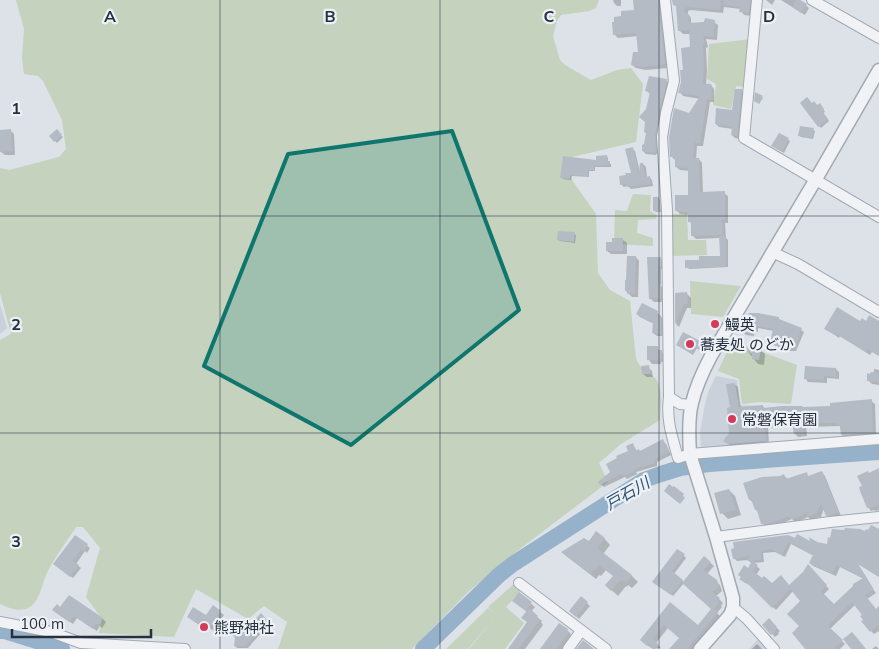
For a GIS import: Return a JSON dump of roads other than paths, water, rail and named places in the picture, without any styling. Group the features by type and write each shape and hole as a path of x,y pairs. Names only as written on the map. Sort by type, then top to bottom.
{"street":[{"path":"665,0 674,81 662,137 667,210 669,397 667,409 678,458 879,439"},
{"path":"757,0 744,138 879,217"},
{"path":"812,0 879,38"},
{"path":"700,649 730,615 733,607 733,598 690,456 689,441 692,405 697,386 703,372 772,252 879,70"},
{"path":"772,252 798,264 879,312"},
{"path":"669,397 680,404 692,405"},
{"path":"716,537 879,517"},
{"path":"519,583 606,649"},
{"path":"733,607 747,619 774,649"},
{"path":"0,622 51,632 81,643 184,649"},
{"path":"568,649 582,630"}],"waterway":[{"name":"戸石川","path":"423,649 499,575 513,564 644,480 680,468 709,464 879,452"},
{"name":"戸石川","path":"0,631 62,649"}],"place":[{"name":"鰻英","path":"715,324"},
{"name":"蕎麦処 のどか","path":"690,344"},
{"name":"常磐保育園","path":"732,419"},
{"name":"熊野神社","path":"204,627"}]}
